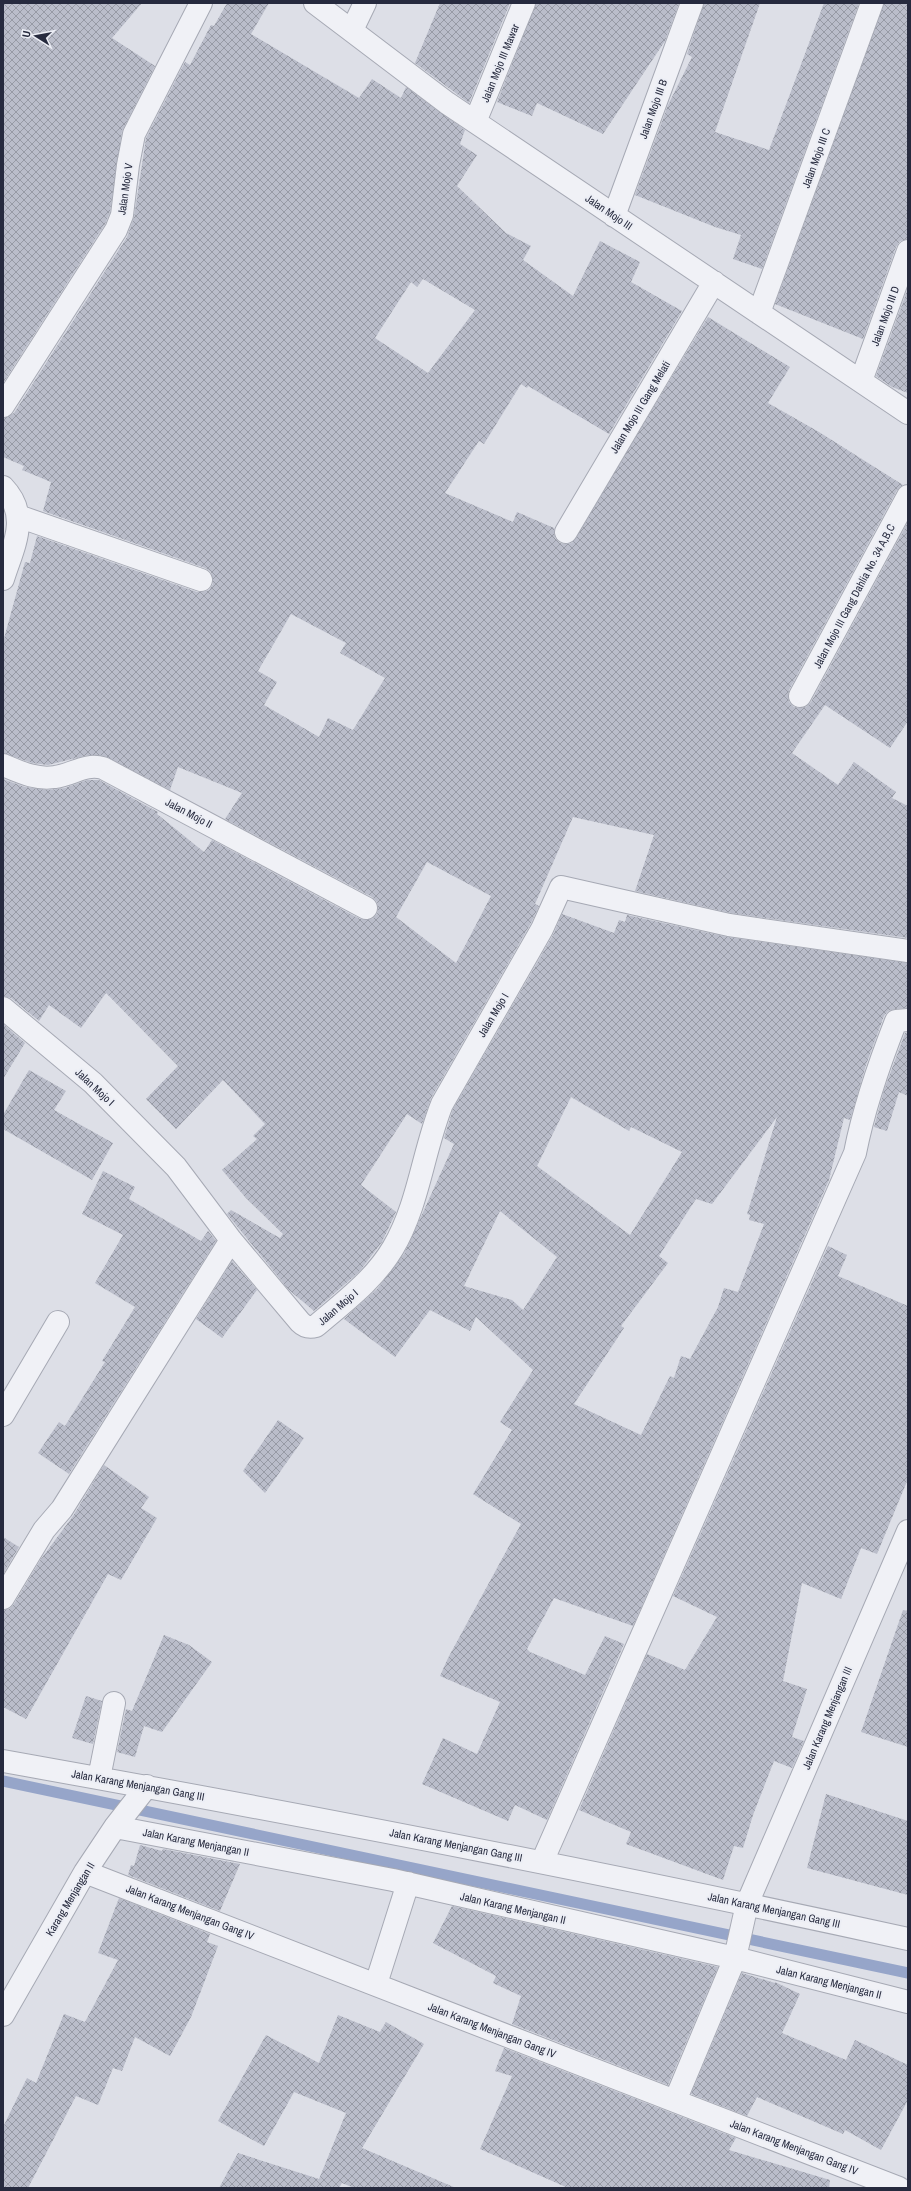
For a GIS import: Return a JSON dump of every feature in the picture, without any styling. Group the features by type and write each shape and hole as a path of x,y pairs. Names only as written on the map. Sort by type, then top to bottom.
{"street":[{"name":"Jalan Mojo V","path":"3,406 116,230 122,216 128,165 134,134 201,3"},
{"name":"Jalan Mojo III","path":"315,3 447,103 908,413"},
{"path":"352,30 365,3"},
{"name":"Jalan Mojo III Mawar","path":"475,122 524,3"},
{"name":"Jalan Mojo III B","path":"614,216 692,3"},
{"name":"Jalan Mojo III C","path":"759,313 872,3"},
{"name":"Jalan Mojo III D","path":"861,381 908,251"},
{"name":"Jalan Mojo III Gang Melati","path":"566,532 714,282"},
{"path":"3,487 15,502 18,516 18,531 3,579"},
{"name":"Jalan Mojo III Gang Dahlia No. 34 A,B,C","path":"800,696 908,496"},
{"path":"18,516 201,580"},
{"name":"Jalan Mojo II","path":"3,766 37,778 57,777 82,767 95,765 103,768 366,908"},
{"name":"Jalan Mojo I","path":"3,1008 98,1088 176,1167 231,1240 304,1326 316,1326 367,1282 393,1248 403,1228 421,1177 432,1130 442,1104 542,930 562,887 729,925 908,951"},
{"path":"542,1862 855,1153 860,1124 896,1022 908,1020"},
{"path":"3,1598 44,1530 62,1509 231,1240"},
{"path":"3,1415 58,1322"},
{"name":"Jalan Karang Menjangan III","path":"675,2101 736,1955 746,1909 908,1531"},
{"path":"99,1778 114,1703"},
{"name":"Jalan Karang Menjangan Gang III","path":"3,1761 542,1862 746,1909 908,1939"},
{"name":"Karang Menjangan II","path":"3,2015 85,1872 118,1823 146,1788"},
{"name":"Jalan Karang Menjangan II","path":"118,1823 408,1883 736,1955 908,2002"},
{"name":"Jalan Karang Menjangan Gang IV","path":"85,1872 898,2188"},
{"path":"376,1984 408,1883"}],"building":[{"path":"3,3 142,3 112,38 155,66 122,131 110,212 105,224 3,383"},
{"path":"227,3 269,3 251,34 359,98 372,79 401,98 406,87 465,130 460,144 477,155 457,186 506,233 531,246 523,260 573,296 600,241 640,262 631,282 682,311 609,434 528,386 527,388 521,384 484,444 479,441 445,493 513,522 517,512 554,528 555,538 560,543 572,543 708,317 790,367 768,403 819,432 903,485 897,490 789,690 789,702 794,707 800,708 806,707 811,702 908,522 908,721 890,748 825,705 792,753 838,785 854,762 896,792 892,798 908,806 908,938 731,913 635,891 654,835 573,817 535,904 539,906 531,923 431,1098 422,1124 407,1114 361,1185 396,1212 382,1242 359,1272 314,1311 289,1290 227,1214 231,1210 280,1238 283,1234 246,1198 222,1170 257,1139 253,1136 265,1124 223,1080 176,1129 146,1099 178,1066 106,993 81,1028 49,1005 39,1021 11,998 3,996 3,779 25,787 48,790 65,788 87,780 99,780 158,812 157,814 204,852 212,840 360,919 372,919 377,914 377,902 372,897 225,819 242,793 178,767 170,790 105,756 88,755 48,765 32,763 3,753 3,642 25,562 30,563 37,536 197,592 209,590 213,584 211,572 205,568 43,511 51,482 22,470 24,466 3,457 3,418 14,413 127,237 134,217 146,138 185,62 190,65 211,25 214,26","holes":["423,279 475,310 428,373 375,338 411,282 417,287","291,614 346,643 340,653 385,678 353,730 328,718 319,737 264,705 277,682 258,671","427,862 491,896 456,963 396,917"]},
{"path":"440,3 510,3 469,103 415,63"},
{"path":"536,3 679,3 665,41 603,134 537,103 532,116 497,102"},
{"path":"704,3 760,3 715,132 769,150 824,3 859,3 762,269 733,259 741,235 715,227 635,195 668,105 692,57 687,54"},
{"path":"884,3 908,3 908,239 900,241 896,247 863,339 775,304"},
{"path":"908,288 908,393 892,387 876,376"},
{"path":"562,914 614,933 619,920 625,922 627,915 727,937 908,963 908,1008 888,1011 884,1016 866,1065 850,1120 844,1118 829,1180 633,1626 554,1598 527,1649 530,1652 585,1675 605,1636 624,1644 547,1820 515,1805 508,1821 422,1784 443,1738 477,1754 500,1702 440,1676 448,1658 521,1524 473,1494 512,1430 500,1422 533,1370 476,1317 470,1331 430,1310 395,1357 344,1319 377,1289 404,1254 454,1144 444,1138 453,1109 553,935","holes":["571,1097 629,1131 631,1127 682,1152 630,1235 537,1166","777,1117 747,1214 750,1215 749,1220 764,1224 738,1292 724,1288 718,1307 690,1359 681,1356 674,1378 670,1376 641,1435 574,1404 624,1328 621,1326 668,1263 659,1256 696,1199 712,1204","500,1211 557,1257 523,1310 512,1300 464,1286"]},
{"path":"3,1024 25,1043 3,1079"},
{"path":"905,1033 908,1033 908,1096 899,1092 887,1131 874,1127 884,1090"},
{"path":"29,1070 66,1091 54,1110 113,1143 92,1180 3,1129 3,1115"},
{"path":"103,1171 135,1187 129,1199 201,1241 208,1231 216,1241 69,1474 38,1453 59,1422 65,1426 105,1362 102,1361 135,1307 95,1283 123,1235 82,1214"},
{"path":"828,1246 847,1255 838,1276 908,1306 908,1479 877,1554 861,1548 841,1599 802,1583 783,1681 807,1689 792,1737 804,1741 792,1768 774,1761 753,1815 743,1848 734,1846 723,1880 626,1844 631,1832 579,1810 647,1654 685,1670 717,1617 673,1596"},
{"path":"232,1261 257,1290 222,1338 196,1319"},
{"path":"278,1420 304,1438 265,1493 243,1471"},
{"path":"104,1465 149,1497 141,1508 157,1518 121,1580 108,1574 26,1719 3,1707 3,1610 9,1609 14,1604 41,1559 73,1516"},
{"path":"3,1537 19,1547 3,1574"},
{"path":"903,1610 908,1611 908,1747 861,1732"},
{"path":"164,1635 189,1645 212,1662 162,1732 144,1726 135,1757 117,1752 126,1709 132,1711"},
{"path":"86,1696 102,1701 93,1744 72,1738"},
{"path":"826,1794 908,1821 908,1895 807,1868"},
{"path":"140,1845 162,1851 163,1849 240,1864 220,1911 128,1875 131,1865 134,1866"},
{"path":"119,1898 210,1934 207,1942 218,1946 191,2017 170,2056 135,2037 122,2071 113,2068 98,2105 76,2096 28,2188 3,2188 3,2127 27,2078 36,2083 64,2014 85,2022 118,1960 98,1953"},
{"path":"452,1906 718,1967 668,2085 512,2024 521,1996 493,1983 496,1976 433,1943"},
{"path":"742,1973 775,1982 800,1994 782,2033 846,2060 855,2040 908,2065 908,2100 881,2150 845,2130 843,2134 757,2097 747,2116 691,2094"},
{"path":"338,2015 380,2032 386,2022 424,2044 362,2148 456,2188 354,2188 342,2183 339,2188 219,2188 238,2153 319,2179 346,2113 294,2092 264,2146 218,2121 266,2035 319,2063"},
{"path":"504,2048 736,2138 729,2150 830,2180 829,2188 568,2188 480,2149 512,2076 495,2071"}],"waterway":[{"path":"3,1781 908,1973"}]}
